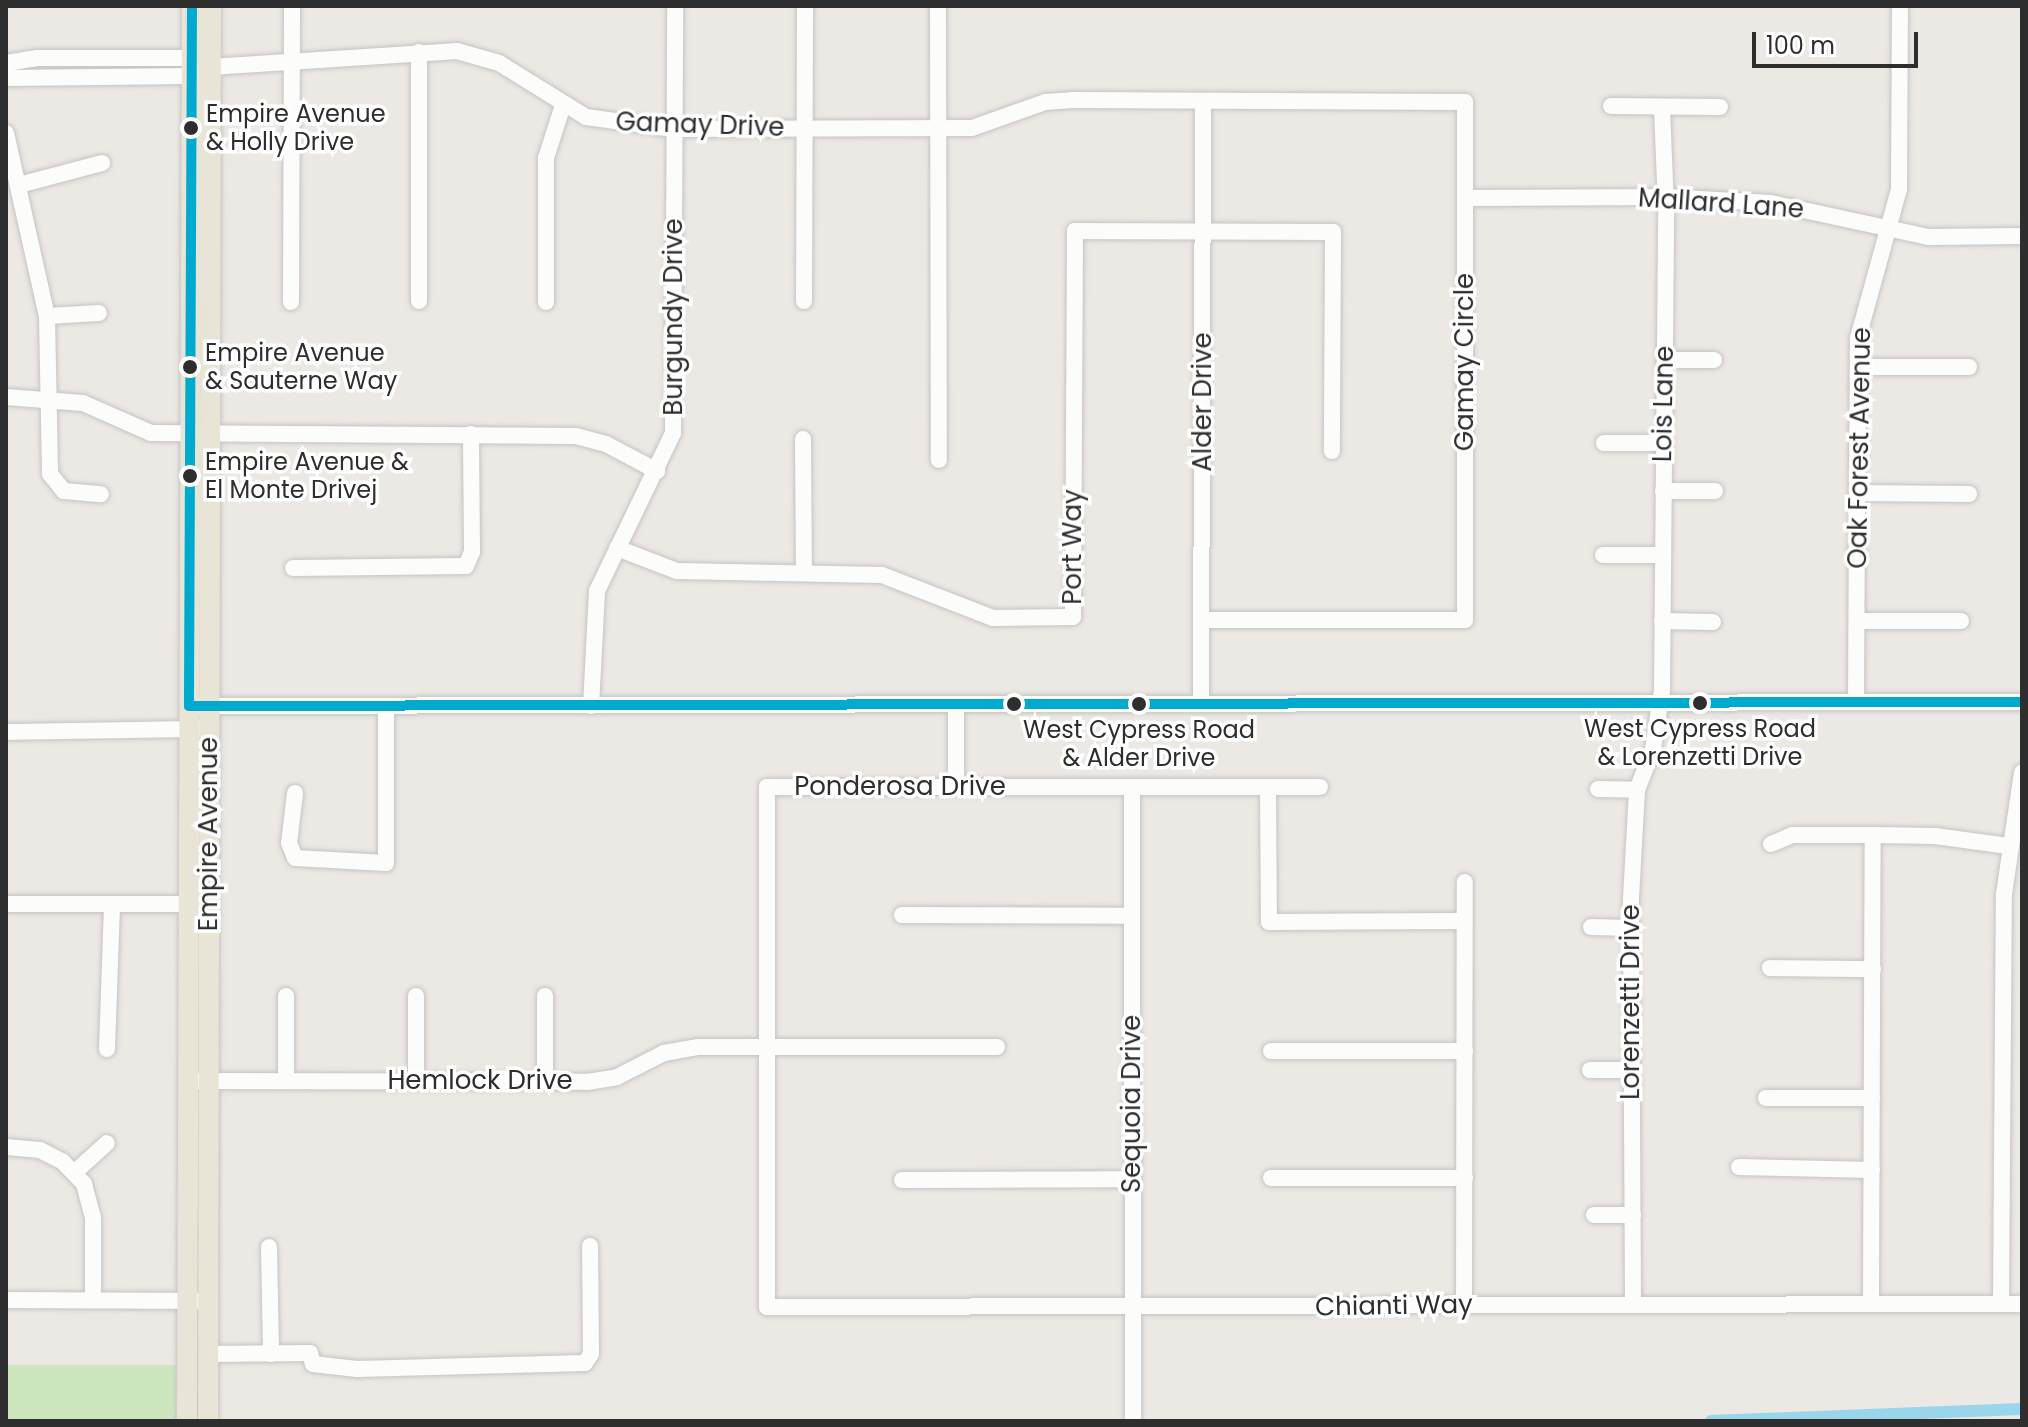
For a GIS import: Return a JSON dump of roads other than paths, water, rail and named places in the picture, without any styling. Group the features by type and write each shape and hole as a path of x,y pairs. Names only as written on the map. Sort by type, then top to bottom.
{"main road":[{"name":"Empire Avenue","path":"187,1421 197,1301 200,706 192,6"},
{"name":"Empire Avenue","path":"199,434 211,6"},
{"name":"Empire Avenue","path":"197,1301 207,1354 208,1421"}],"street":[{"path":"291,302 292,6"},
{"name":"Burgundy Drive","path":"591,706 594,603 617,548 657,471 675,416 675,6"},
{"path":"804,301 805,6"},
{"path":"938,6 939,460"},
{"name":"Oak Forest Avenue","path":"1856,702 1860,325 1890,229 1900,176 1900,6"},
{"name":"Gamay Drive","path":"211,67 457,51 499,63 563,105 609,124 674,129 936,128 992,125 1045,102 1203,101"},
{"path":"419,52 419,301"},
{"path":"6,63 38,58 211,67"},
{"path":"6,78 191,67"},
{"name":"Gamay Circle","path":"1202,620 1465,620 1466,198 1465,102 1203,101"},
{"name":"Alder Drive","path":"1201,703 1203,101"},
{"path":"546,302 546,158 563,105"},
{"path":"1611,106 1720,107"},
{"name":"Lois Lane","path":"1661,702 1665,360 1662,107"},
{"path":"6,133 47,316 50,474 64,491 101,494"},
{"path":"19,185 102,163"},
{"name":"Mallard Lane","path":"1466,198 1664,197 1794,205 1928,237 2022,236"},
{"name":"Port Way","path":"617,548 677,571 882,575 993,618 1073,617 1075,231 1203,231"},
{"path":"1203,231 1333,232 1332,451"},
{"path":"47,316 99,313"},
{"path":"1665,360 1714,360"},
{"path":"1858,367 1969,367"},
{"path":"6,397 83,403 133,429 199,434 576,436 606,444 657,471"},
{"path":"293,568 466,566 472,552 471,434"},
{"path":"803,439 804,573"},
{"path":"1604,443 1663,443"},
{"path":"1663,491 1715,491"},
{"path":"1858,493 1969,494"},
{"path":"1603,555 1662,555"},
{"path":"1662,621 1713,622"},
{"path":"1857,621 1961,621"},
{"name":"Lorenzetti Drive","path":"1633,1305 1631,928 1637,790 1653,749 1661,702"},
{"path":"200,706 2022,702"},
{"path":"956,705 956,787"},
{"path":"295,793 289,843 295,858 386,863 386,706"},
{"path":"6,732 199,729"},
{"path":"2001,1304 2003,935 2008,846 2022,772"},
{"name":"Ponderosa Drive","path":"766,1047 767,787 1320,787"},
{"name":"Sequoia Drive","path":"1132,787 1133,1421"},
{"path":"1268,788 1269,922 1464,921"},
{"path":"1598,789 1637,790"},
{"path":"1771,844 1792,835 1873,835 1935,836 2008,846"},
{"path":"1871,1304 1873,835"},
{"path":"1464,1305 1465,882"},
{"path":"6,904 199,904"},
{"path":"107,1049 112,904"},
{"path":"902,915 1132,916"},
{"path":"1591,927 1631,928"},
{"path":"2003,935 2022,935"},
{"path":"1770,968 1873,969"},
{"path":"286,996 286,1080"},
{"path":"416,996 416,1081"},
{"path":"545,996 545,1081"},
{"name":"Chianti Way","path":"766,1047 767,1307 2022,1304"},
{"name":"Hemlock Drive","path":"197,1081 545,1081 617,1077 680,1049 997,1047"},
{"path":"1271,1051 1465,1051"},
{"path":"1590,1070 1630,1070"},
{"path":"1766,1098 1872,1098"},
{"path":"75,1172 107,1143"},
{"path":"6,1147 40,1150 75,1172 93,1218 93,1300"},
{"path":"1739,1167 1872,1170"},
{"path":"1271,1178 1465,1178"},
{"path":"902,1180 1132,1179"},
{"path":"1594,1215 1633,1215"},
{"path":"207,1354 310,1353 313,1364 357,1369 585,1363 591,1354 590,1246"},
{"path":"269,1247 271,1354"},
{"path":"6,1300 197,1301"}],"waterway":[{"path":"1711,1421 2022,1409"}],"place":[{"name":"Empire Avenue & Holly Drive","path":"191,128"},
{"name":"Empire Avenue & Sauterne Way","path":"190,367"},
{"name":"Empire Avenue & El Monte Drivej","path":"190,476"},
{"name":"West Cypress Road & Lorenzetti Drive","path":"1700,703"},
{"name":"West Cypress Road & Alder Drive","path":"1139,704"}]}
